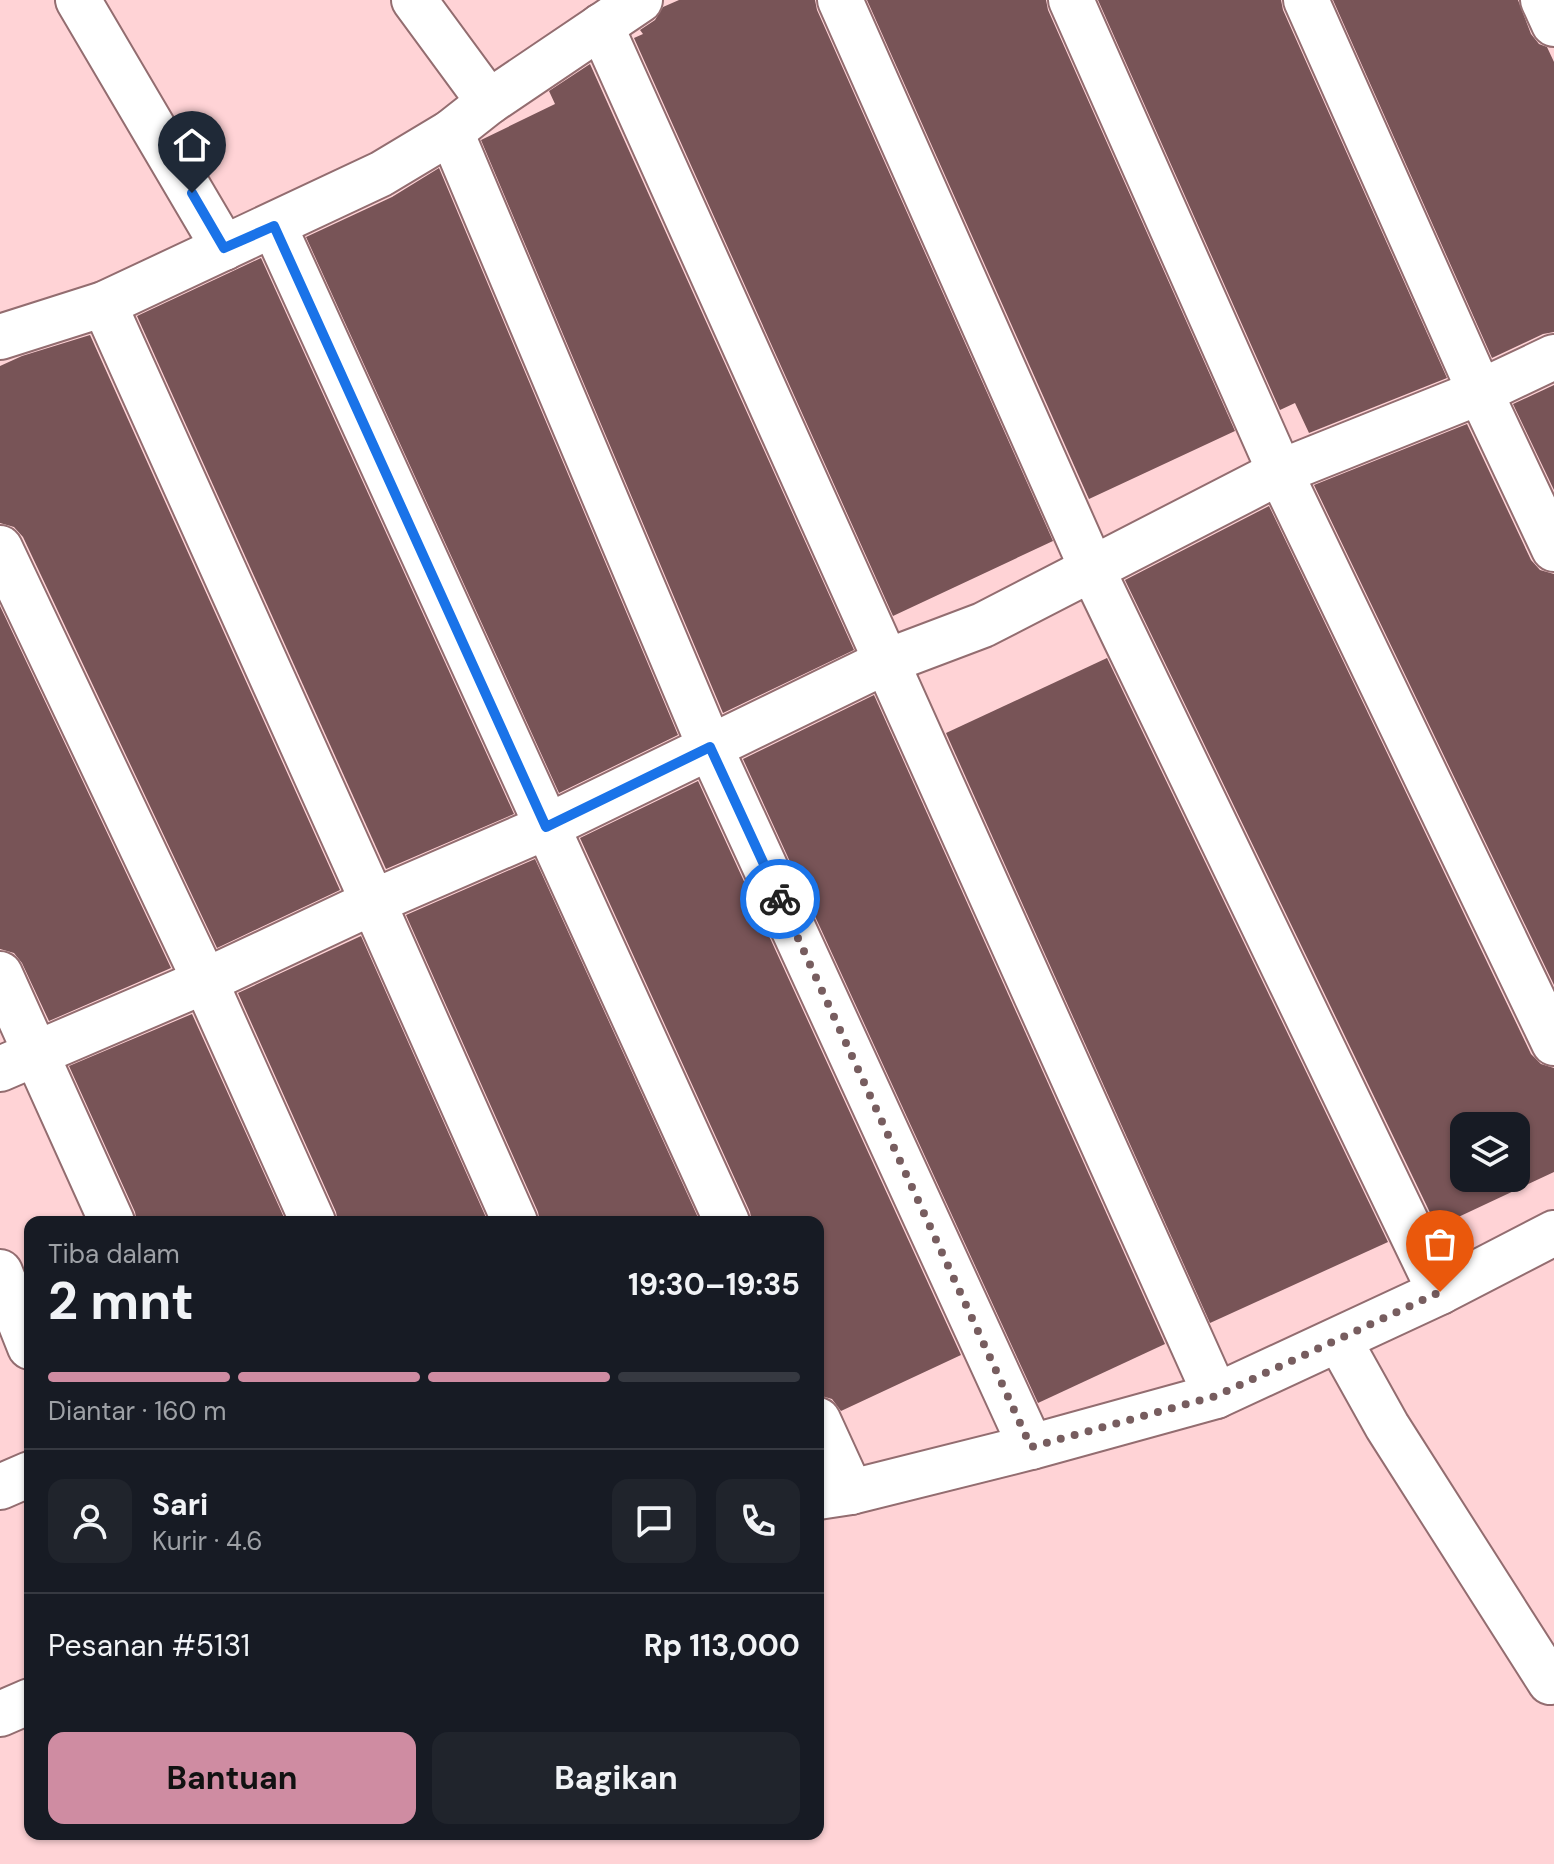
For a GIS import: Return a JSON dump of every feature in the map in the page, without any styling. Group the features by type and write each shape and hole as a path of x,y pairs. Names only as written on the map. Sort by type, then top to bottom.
{"street":[{"path":"78,0 224,248"},
{"path":"414,0 489,102"},
{"path":"0,337 104,304 381,174 451,132 489,102 637,0"},
{"path":"840,0 1093,571 1440,1292"},
{"path":"1071,0 1280,472 1554,1043"},
{"path":"1306,0 1480,392 1554,549"},
{"path":"1543,0 1554,24"},
{"path":"601,26 1216,1396"},
{"path":"451,132 710,747 1031,1447"},
{"path":"274,226 724,1216"},
{"path":"104,304 512,1216"},
{"path":"17,1060 205,981 373,902 546,827 885,662 983,625 1280,472 1480,392 1554,357"},
{"path":"0,548 205,981 310,1216"},
{"path":"0,974 17,1060 108,1216"},
{"path":"824,1448 834,1495 1031,1447 1216,1396 1440,1292 1548,1249"},
{"path":"0,1272 24,1332"},
{"path":"1339,1340 1387,1426 1550,1682"},
{"path":"0,1487 24,1477"},
{"path":"0,1714 24,1704"}],"building":[{"path":"679,0 815,0 1053,541 893,616 634,38 643,34 640,30 655,20 663,7"},
{"path":"867,0 1046,0 1235,431 1089,499"},
{"path":"1098,0 1281,0 1447,378 1309,433 1295,403 1280,410"},
{"path":"1333,0 1518,0 1531,34 1539,44 1547,47 1554,62 1554,332 1543,334 1492,358"},
{"path":"590,64 854,650 723,713 481,140 555,104 549,91"},
{"path":"439,168 678,735 559,793 306,237 392,197"},
{"path":"261,258 514,814 386,869 137,316"},
{"path":"90,335 340,890 217,948 23,537 14,527 0,523 0,366"},
{"path":"1554,385 1554,490 1513,404"},
{"path":"1467,424 1531,560 1540,570 1554,574 1554,985 1314,485"},
{"path":"1269,506 1531,1054 1541,1064 1554,1068 1554,1172 1530,1183 1530,1112 1450,1112 1450,1192 1511,1192 1437,1227 1125,580"},
{"path":"0,606 171,968 49,1021 22,963 14,953 0,949"},
{"path":"1107,658 1388,1242 1210,1323 946,733"},
{"path":"874,695 1165,1344 1038,1403 743,759"},
{"path":"698,781 961,1355 841,1411 832,1399 824,1397 824,1216 751,1216 580,838"},
{"path":"535,859 697,1216 539,1216 406,915"},
{"path":"361,936 485,1216 337,1216 238,993"},
{"path":"192,1014 283,1216 136,1216 69,1066"}],"way so far":[{"path":"780,899 1031,1447 1216,1396 1440,1292"}],"route":[{"path":"192,193 224,248 274,226 546,827 710,747 780,899"}]}
